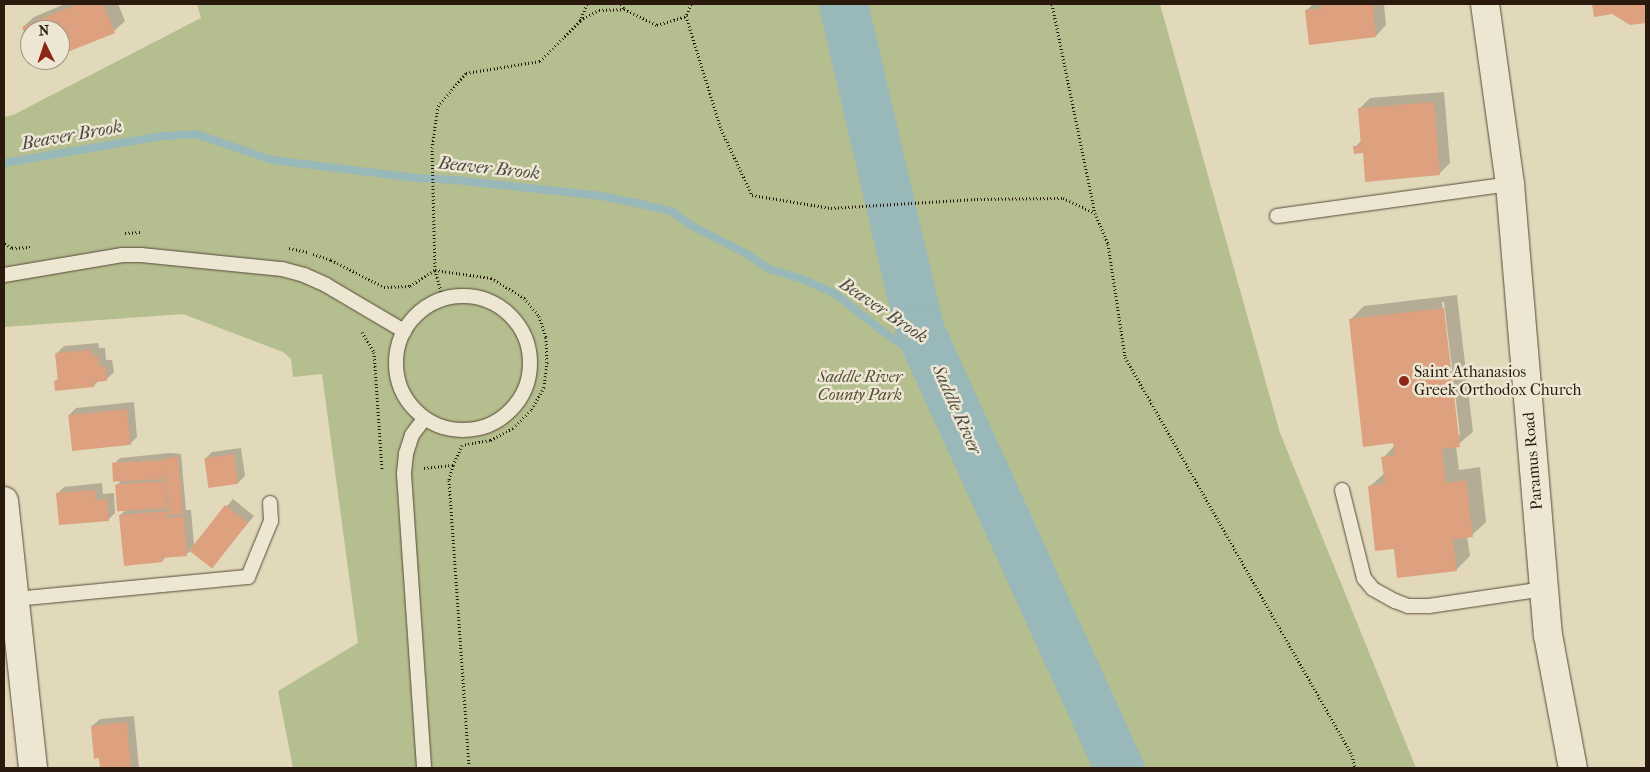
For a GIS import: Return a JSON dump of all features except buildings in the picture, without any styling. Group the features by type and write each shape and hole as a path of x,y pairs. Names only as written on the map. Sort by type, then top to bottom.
{"main road":[{"name":"Paramus Road","path":"1485,4 1510,184 1548,635 1572,768"},
{"path":"4,501 33,768"}],"lane":[{"path":"1276,216 1510,184"},
{"path":"4,275 122,255 141,255 282,269 304,274 326,285 404,331"},
{"path":"466,295 487,300 506,310 520,326 529,347 531,368 526,390 514,408 495,423 472,431 447,429 424,419 405,399 396,377 396,353 404,331 421,311 443,298 466,295"},
{"path":"424,419 412,435 406,454 404,474 424,768"},
{"path":"1342,490 1364,578 1373,589 1395,601 1408,606 1429,606 1544,588"},
{"path":"14,600 248,577 271,521 270,503"}],"path":[{"path":"580,21 587,4"},
{"path":"621,4 624,9"},
{"path":"691,4 686,16 721,129 752,195 830,208 977,199 1063,198 1095,212"},
{"path":"1052,4 1095,212 1108,244 1125,357 1352,755 1355,768"},
{"path":"443,298 435,270 432,148 438,106 466,73 540,61 580,21 599,10 624,9 657,25 686,16"},
{"path":"124,233 142,232"},
{"path":"5,243 12,248 31,247"},
{"path":"286,247 331,260 384,286 410,286 435,270 491,278 524,298 539,316 546,337 547,362 544,388 531,410 513,428 490,440 462,445 449,480 469,768"},
{"path":"355,327 363,332 374,352 382,472 388,471"},
{"path":"421,468 453,465"}],"green space":[{"name":"Saddle River County Park","path":"197,4 1160,4 1280,433 1416,768 293,768 278,691 358,643 322,374 293,377 291,359 283,352 183,314 4,327 4,117 13,115 201,18"}],"waterway":[{"name":"Saddle River","path":"843,4 919,329 1119,768"},
{"name":"Beaver Brook","path":"4,163 162,136 196,134 272,160 417,178 455,180 602,196 636,203 671,211 690,225 747,254 769,269 802,279 835,294 893,339 935,364"}],"place":[{"name":"Saint Athanasios Greek Orthodox Church","path":"1404,381"}]}
